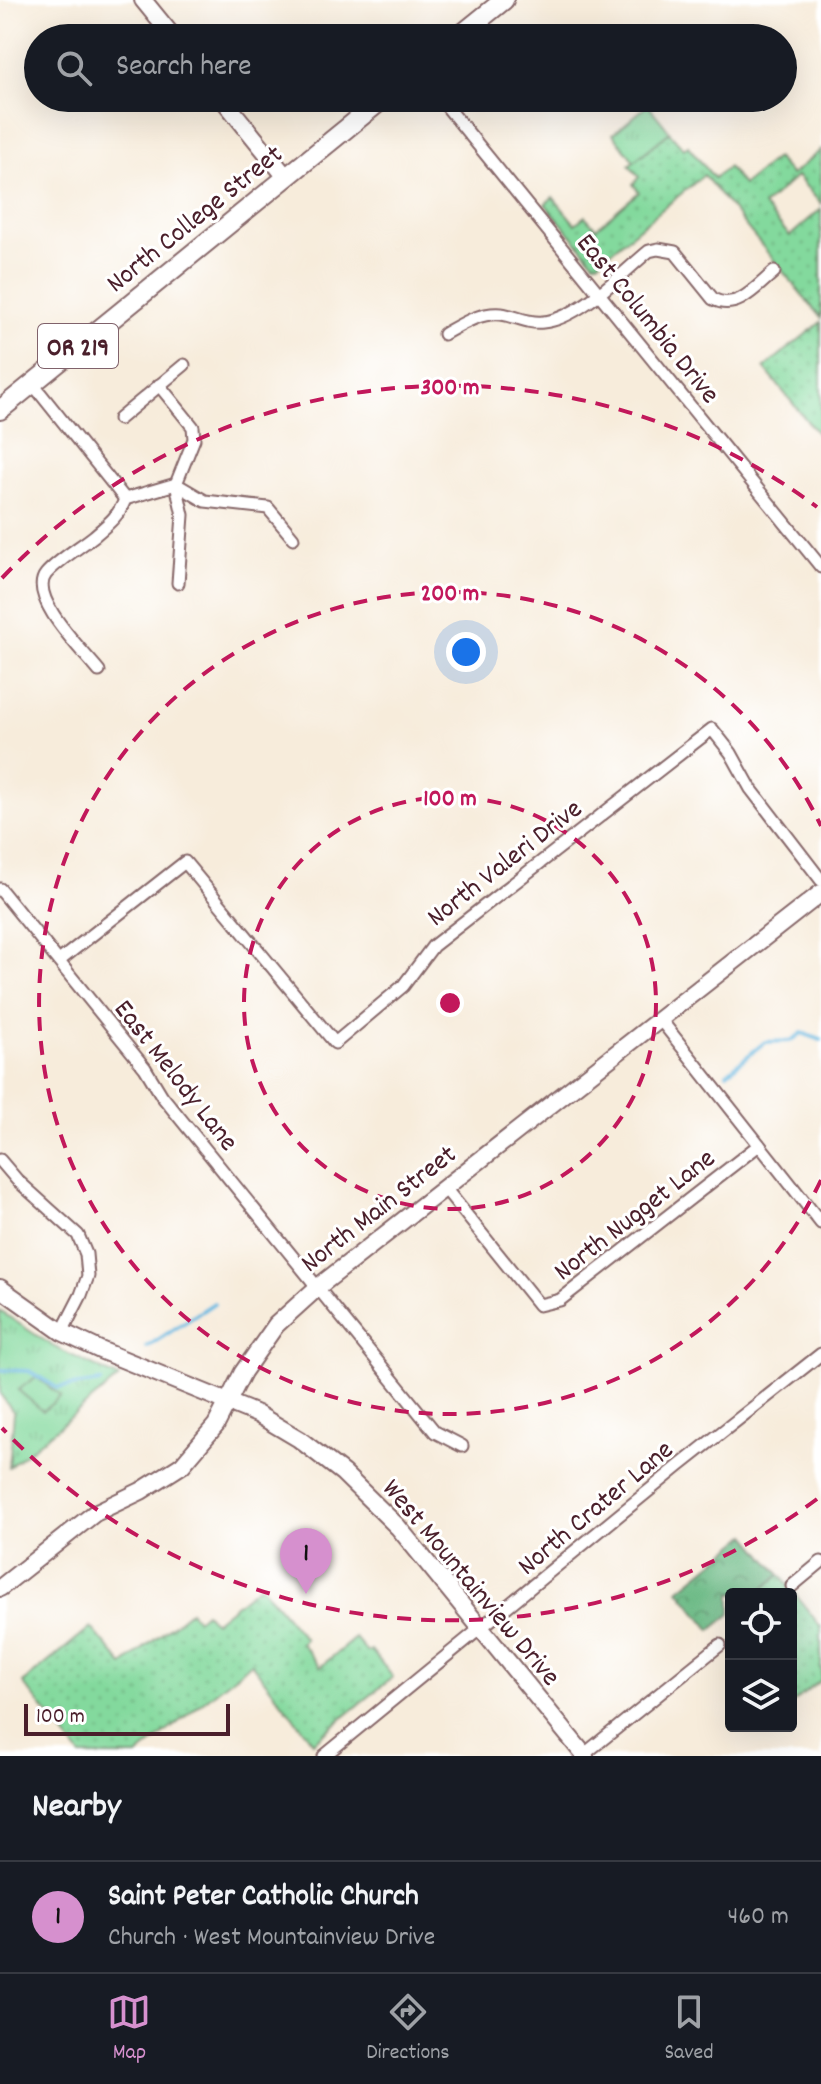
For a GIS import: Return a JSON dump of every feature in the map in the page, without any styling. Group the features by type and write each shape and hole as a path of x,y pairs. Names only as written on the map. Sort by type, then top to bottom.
{"main road":[{"path":"474,24 504,0"},
{"name":"North College Street","path":"0,410 367,112"}],"street":[{"path":"143,0 163,24"},
{"path":"233,112 286,177"},
{"name":"East Columbia Drive","path":"451,112 821,567"},
{"path":"444,334 471,319 487,315 502,314 542,323 559,319 575,311 649,251 658,249 675,252 713,299 720,303 734,303 774,272"},
{"path":"119,419 184,365"},
{"path":"32,383 125,499"},
{"path":"159,385 193,427 194,439 176,484 183,515 178,583"},
{"path":"125,499 176,484 205,501 268,508 293,538"},
{"path":"99,671 47,607 41,591 44,576 109,523 122,509 125,499"},
{"name":"North Valeri Drive","path":"59,961 185,862 335,1043 403,986 433,946 712,729 731,753 751,789 821,880"},
{"name":"East Melody Lane","path":"0,889 145,1068 162,1096 435,1432 462,1446"},
{"name":"North Main Street","path":"0,1588 95,1513 141,1491 182,1465 205,1441 243,1372 276,1325 318,1287 821,893"},
{"path":"660,1019 821,1223"},
{"name":"North Nugget Lane","path":"444,1187 539,1305 560,1300 759,1145"},
{"path":"0,1160 17,1180 78,1235 86,1254 88,1276 62,1332"},
{"name":"West Mountainview Drive","path":"0,1288 62,1332 257,1414 299,1439 376,1503 584,1755"},
{"name":"North Crater Lane","path":"324,1756 821,1354"},
{"path":"792,1586 821,1562"},
{"path":"584,1755 720,1645"}],"green space":[{"path":"640,112 654,112 670,132 634,161 613,134"},
{"path":"669,132 684,149 688,146 714,178 728,167 743,185 776,158 791,175 821,150 821,204 797,176 763,206 790,236 821,209 821,318 704,175 598,262 594,262 545,204 553,197 575,224 585,216 596,228 639,192 633,184 639,177 629,165"},
{"path":"821,322 821,438 764,368"},
{"path":"0,1311 54,1347 119,1378 9,1467 14,1413 0,1394"},
{"path":"36,1377 61,1396 43,1411 18,1390"},
{"path":"747,1535 780,1575 764,1588 725,1588 725,1619 711,1630 679,1590"},
{"path":"780,1575 790,1588 764,1588"},
{"path":"260,1585 305,1639 301,1643 320,1667 355,1638 367,1652 371,1650 393,1677 313,1742 251,1663 137,1756 81,1756 23,1683 91,1627 123,1665 190,1611 197,1619 205,1612 214,1622"},
{"path":"797,1597 821,1627 821,1680 797,1699"}],"waterway":[{"path":"727,1073 765,1042 791,1041 802,1033 821,1040"},
{"path":"147,1347 214,1303"},
{"path":"0,1370 29,1371 57,1388 101,1382"}],"place":[{"name":"Saint Peter Catholic Church","path":"306,1594"}]}
